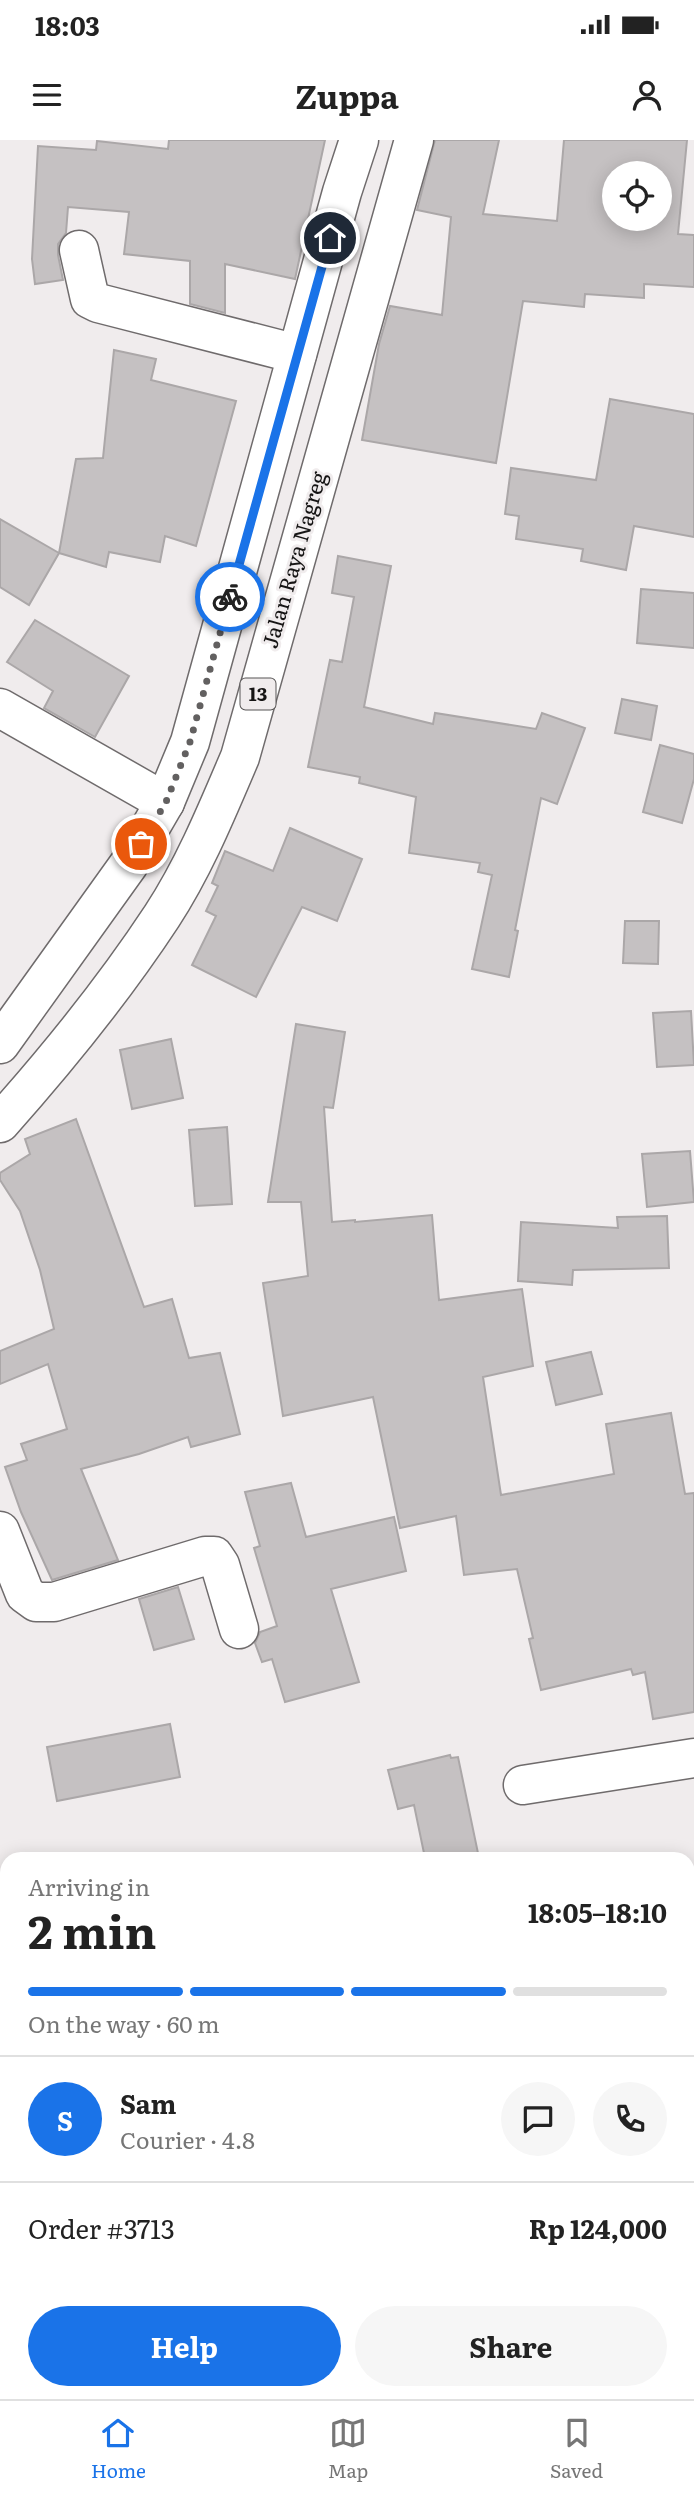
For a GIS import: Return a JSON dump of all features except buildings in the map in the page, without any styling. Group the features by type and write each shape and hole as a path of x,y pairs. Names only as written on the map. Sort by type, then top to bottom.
{"main road":[{"path":"0,1044 128,864 166,802 190,742 359,140"},
{"name":"Jalan Raya Nagreg","path":"0,1124 50,1067 163,915 209,831 240,757 414,140"},
{"path":"79,250 90,299 297,354"},
{"path":"0,708 166,802"},
{"path":"0,1531 24,1594 36,1602 54,1602 205,1556 214,1556 220,1565 239,1629"},
{"path":"523,1784 694,1758"}],"way so far":[{"path":"141,844 166,802 190,742 230,597"}],"route":[{"path":"230,597 330,238"}]}
